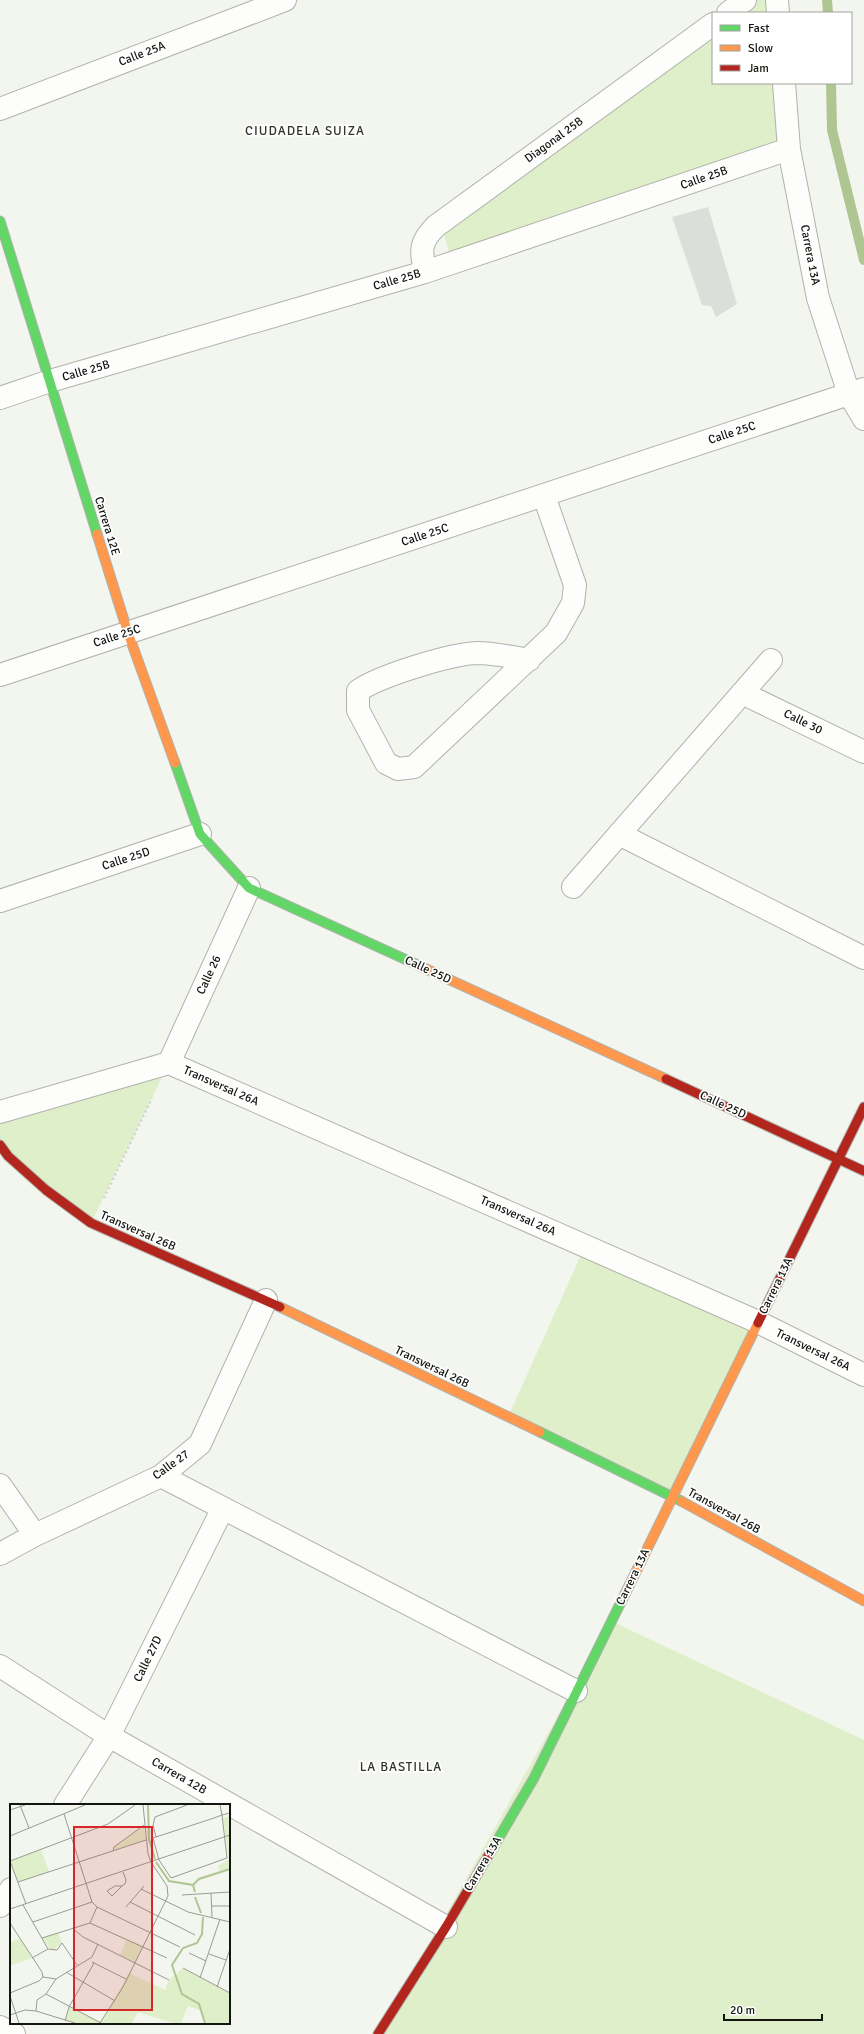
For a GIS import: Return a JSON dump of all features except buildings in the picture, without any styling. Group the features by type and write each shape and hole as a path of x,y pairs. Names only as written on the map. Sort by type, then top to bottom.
{"street":[{"name":"Calle 25A","path":"0,109 285,0"},
{"path":"729,12 745,0"},
{"path":"777,0 778,12"},
{"name":"Diagonal 25B","path":"425,272 421,250 426,237 436,226 712,25"},
{"name":"Carrera 13A","path":"784,84 790,149 818,298 856,392 864,419"},
{"name":"Calle 25B","path":"0,398 50,381 425,272 790,149"},
{"name":"Carrera 12E","path":"0,221 128,633 200,834"},
{"name":"Calle 25C","path":"0,675 856,392"},
{"path":"529,660 478,653 450,657 370,683 358,691 358,710 386,763 398,769 414,767 529,660 556,633 573,603 575,585 544,496"},
{"path":"572,887 771,660"},
{"name":"Calle 30","path":"742,693 864,752"},
{"name":"Calle 25D","path":"0,901 200,834 250,888 839,1158 864,1171"},
{"path":"619,834 864,958"},
{"name":"Calle 26","path":"169,1063 250,888"},
{"path":"0,1112 169,1063"},
{"name":"Transversal 26A","path":"169,1063 758,1322 864,1375"},
{"name":"Carrera 13A","path":"378,2034 446,1927 534,1778 864,1107"},
{"name":"Transversal 26B","path":"0,1145 8,1156 46,1190 91,1223 266,1300 672,1496 864,1601"},
{"name":"Calle 27","path":"0,1554 35,1535 160,1476 200,1444 266,1300"},
{"path":"160,1476 576,1691"},
{"path":"0,1485 35,1535"},
{"name":"Calle 27D","path":"66,1804 109,1736 223,1508"},
{"name":"Carrera 12B","path":"0,1666 109,1736 229,1804"},
{"name":"Carrera 12B","path":"230,1805 446,1927"},
{"path":"0,1906 10,1891"},
{"path":"0,2027 14,2034"}],"path":[{"path":"91,1223 169,1063"}],"green space":[{"path":"746,0 777,0 778,12 730,12"},
{"path":"712,26 712,84 784,84 789,149 451,258 442,229"},
{"path":"169,1063 91,1223 0,1145 0,1112"},
{"path":"585,1246 758,1322 672,1496 508,1417"},
{"path":"611,1621 864,1740 864,2034 379,2034"}],"waterway":[{"path":"827,0 828,12"},
{"path":"831,84 832,130 864,260"}],"traffic: fast":[{"path":"0,221 97,534"},
{"path":"175,763 200,834 249,888 422,967"},
{"path":"540,1432 681,1501"},
{"path":"494,1846 534,1778 625,1594"}],"traffic: slow":[{"path":"97,534 128,633 175,763"},
{"path":"422,967 666,1079"},
{"path":"280,1307 540,1432"},
{"path":"625,1594 758,1323"},
{"path":"681,1501 864,1601"}],"traffic: jam":[{"path":"666,1079 864,1171"},
{"path":"758,1323 864,1107"},
{"path":"0,1145 8,1156 46,1190 91,1223 280,1307"},
{"path":"378,2034 446,1927 494,1846"}],"district":[{"name":"CIUDADELA SUIZA","path":"305,131"},
{"name":"LA BASTILLA","path":"401,1767"}]}
